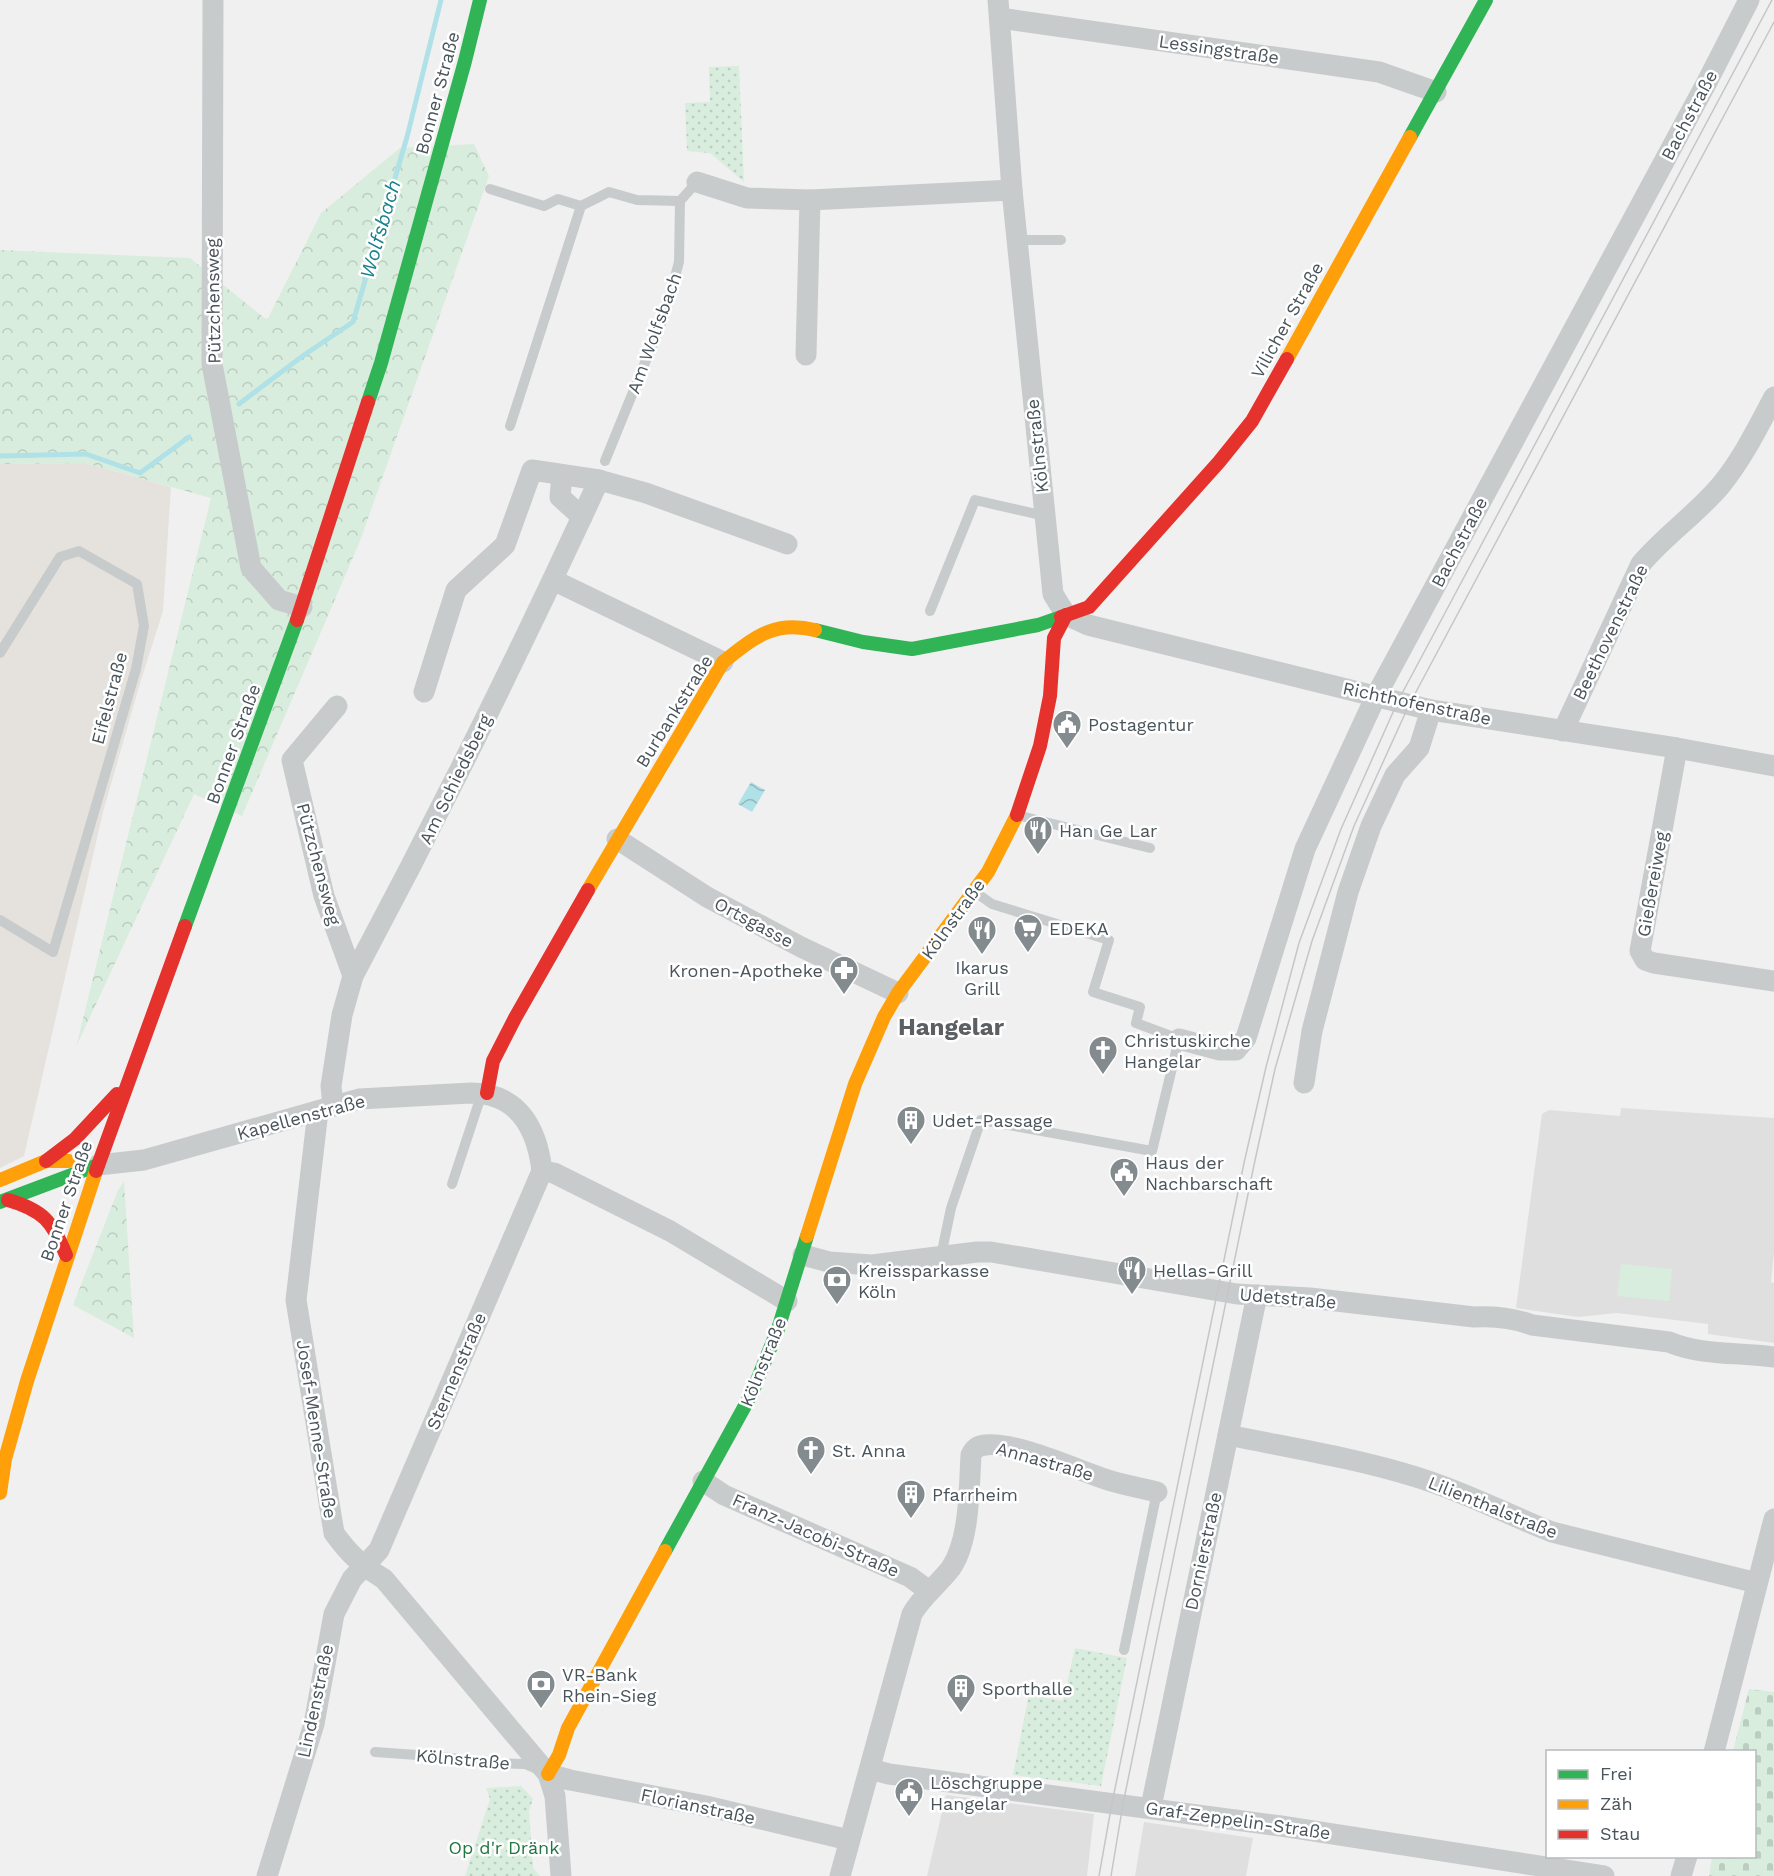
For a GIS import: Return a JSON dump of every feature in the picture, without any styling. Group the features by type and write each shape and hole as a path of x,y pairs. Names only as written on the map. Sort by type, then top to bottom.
{"street":[{"name":"Pützchensweg","path":"213,0 212,364 251,568 279,600 302,607"},
{"name":"Bonner Straße","path":"0,1493 5,1459 66,1255 124,1087 302,607 381,363 465,62 480,0"},
{"name":"Vilicher Straße","path":"1066,615 1089,607 1219,462 1251,421 1486,0"},
{"name":"Bachstraße","path":"1179,1039 1220,1050 1236,1050 1246,1038 1305,849 1376,696 1696,103 1749,0"},
{"name":"Lessingstraße","path":"999,9 1379,72 1436,92"},
{"name":"Kölnstraße","path":"548,1774 559,1755 573,1719 752,1393 771,1347 803,1255 855,1084 884,1017 898,993 974,892 999,851 1017,815 1040,746 1050,696 1054,638 1066,615 1053,594 1012,190 999,9"},
{"path":"697,182 747,198 810,200 1012,190"},
{"path":"806,355 810,200"},
{"name":"Beethovenstraße","path":"1563,731 1641,564 1721,486 1740,460 1774,397"},
{"path":"424,692 456,590 505,545 531,470 562,475 602,470 646,492 787,543"},
{"name":"Am Schiedsberg","path":"353,976 410,869 553,580 602,470"},
{"path":"562,475 560,497 582,517"},
{"path":"553,580 723,662"},
{"name":"Richthofenstraße","path":"1066,615 1088,625 1431,710 1677,748 1774,766"},
{"name":"Burbankstraße","path":"485,1093 498,1050 617,839 723,662 756,636 777,628 801,627 863,642 912,649 1038,625 1066,615"},
{"name":"Pützchensweg","path":"337,705 292,760 324,896 353,976"},
{"path":"1304,1083 1312,1031 1348,892 1371,826 1395,775 1419,748 1431,710"},
{"name":"Gießereiweg","path":"1677,748 1640,951 1645,960 1654,963 1774,981"},
{"name":"Ortsgasse","path":"617,839 707,897 801,947 898,993"},
{"path":"326,1109 342,1015 353,976"},
{"path":"0,1180 46,1161 75,1139 124,1087"},
{"path":"485,1093 510,1103 527,1122 540,1152 542,1171 554,1173 670,1231 787,1302"},
{"name":"Kapellenstraße","path":"98,1165 144,1160 359,1099 485,1093"},
{"name":"Josef-Menne-Straße","path":"326,1109 296,1300 334,1533 348,1552 365,1567 384,1579 548,1774"},
{"path":"46,1161 73,1161 98,1165"},
{"path":"4,1201 98,1165"},
{"name":"Sternenstraße","path":"365,1567 379,1550 542,1171"},
{"path":"4,1201 27,1205 43,1214 57,1232 66,1255"},
{"name":"Udetstraße","path":"803,1255 830,1262 872,1265 991,1252 1218,1291 1521,1320 1532,1325 1669,1342 1683,1348 1774,1357"},
{"name":"Dornierstraße","path":"1151,1807 1257,1295"},
{"name":"Lilienthalstraße","path":"1228,1435 1372,1464 1405,1473 1467,1495 1552,1532 1757,1583"},
{"name":"Annastraße","path":"840,1876 912,1614 956,1560 969,1507 971,1455 975,1449 982,1445 1001,1445 1047,1458 1109,1480 1157,1492"},
{"name":"Franz-Jacobi-Straße","path":"703,1481 724,1495 910,1577 929,1591"},
{"path":"1715,1750 1774,1520"},
{"name":"Lindenstraße","path":"267,1876 314,1724 334,1614 352,1579 365,1567"},
{"name":"Graf-Zeppelin-Straße","path":"870,1769 889,1774 1151,1807 1598,1876"},
{"path":"548,1774 555,1796 561,1876"},
{"name":"Florianstraße","path":"548,1774 699,1805 849,1840"},
{"path":"1681,1876 1687,1858"}],"lane":[{"path":"490,189 544,206 558,199 581,206 609,192 637,200 680,201 697,182"},
{"name":"Am Wolfsbach","path":"602,470 664,315 679,262 680,201"},
{"path":"510,426 581,206"},
{"path":"1017,240 1061,240"},
{"path":"930,611 975,500 1045,516"},
{"name":"Eifelstraße","path":"0,653 60,557 79,551 137,584 144,626 136,669 53,952 0,920"},
{"path":"1017,815 1150,848"},
{"path":"941,1256 951,1208 981,1120 1152,1151 1179,1039 1136,1023 1140,1007 1093,992 1109,940 992,904 974,892"},
{"path":"452,1184 485,1093"},
{"name":"Annastraße","path":"1124,1650 1157,1492"},
{"name":"Kölnstraße","path":"375,1752 445,1757 482,1763 525,1764 548,1774"}],"shaded area":[{"path":"85,463 171,487 163,611 103,812 24,1156 0,1168 0,464"},
{"path":"1621,1108 1774,1118 1774,1252 1771,1282 1774,1283 1774,1343 1708,1334 1708,1324 1617,1313 1578,1317 1516,1308 1542,1114 1549,1110 1620,1116"},
{"path":"946,1795 1094,1814 1087,1876 927,1876"},
{"path":"1144,1822 1253,1838 1246,1876 1135,1876"}],"green space":[{"path":"739,66 744,182 710,153 687,151 685,103 710,102 709,67"},
{"path":"474,144 489,176 360,541 242,816 194,794 76,1047 211,498 85,463 0,464 0,250 190,258 267,320 321,213 400,148"},
{"path":"124,1181 134,1338 73,1305 118,1190"},
{"path":"1621,1264 1672,1269 1669,1301 1617,1296"},
{"path":"1075,1648 1127,1658 1101,1786 1013,1775 1029,1694 1063,1701"},
{"path":"1749,1689 1774,1692 1774,1876 1709,1876 1712,1858 1756,1858 1756,1750 1733,1750"},
{"name":"Op d'r Dränk","path":"521,1786 533,1799 529,1811 533,1868 540,1876 465,1876 490,1799 486,1788"}],"water":[{"path":"751,782 765,790 752,812 738,804"}],"waterway":[{"name":"Wolfsbach","path":"239,404 304,355 353,322 407,137 441,0"},
{"name":"Wolfsbach","path":"0,456 86,454 140,473 189,437"}],"tram line":[{"path":"1099,1876 1112,1803 1244,1163 1266,1067 1299,943 1341,829 1398,701 1772,0"},
{"path":"1111,1876 1123,1804 1254,1165 1275,1069 1312,941 1354,826 1409,705 1774,22"}],"traffic: fast":[{"path":"368,402 381,363 480,0"},
{"path":"1410,137 1486,0"},
{"path":"815,630 863,642 912,649 1038,625 1061,617"},
{"path":"185,926 297,620"},
{"path":"0,1202 98,1165"},
{"path":"665,1551 752,1393 778,1329 807,1236"}],"traffic: slow":[{"path":"1287,359 1410,137"},
{"path":"588,890 723,662 745,645 776,629 787,627 815,630"},
{"path":"807,1236 855,1084 884,1017 898,993 988,872 1017,815"},
{"path":"0,1180 46,1161 69,1161"},
{"path":"0,1493 5,1459 27,1381 96,1171"},
{"path":"548,1774 559,1755 568,1728 665,1551"}],"traffic: jam":[{"path":"1061,617 1089,607 1219,462 1252,421 1287,359"},
{"path":"297,620 368,402"},
{"path":"1017,815 1040,746 1050,696 1054,638 1066,615"},
{"path":"487,1093 493,1061 588,890"},
{"path":"96,1171 185,926"},
{"path":"46,1161 75,1139 117,1094"},
{"path":"8,1200 30,1208 45,1219 56,1234 66,1255"}],"place":[{"name":"Postagentur","path":"1067,750"},
{"name":"Han Ge Lar","path":"1038,856"},
{"name":"EDEKA","path":"1028,954"},
{"name":"Ikarus Grill","path":"982,956"},
{"name":"Kronen-Apotheke","path":"844,996"},
{"name":"Christuskirche Hangelar","path":"1103,1076"},
{"name":"Udet-Passage","path":"911,1146"},
{"name":"Haus der Nachbarschaft","path":"1124,1198"},
{"name":"Hellas-Grill","path":"1132,1296"},
{"name":"Kreissparkasse Köln","path":"837,1306"},
{"name":"St. Anna","path":"811,1476"},
{"name":"Pfarrheim","path":"911,1520"},
{"name":"VR-Bank Rhein-Sieg","path":"541,1710"},
{"name":"Sporthalle","path":"961,1714"},
{"name":"Löschgruppe Hangelar","path":"909,1818"}],"district":[{"name":"Hangelar","path":"951,1027"}]}
